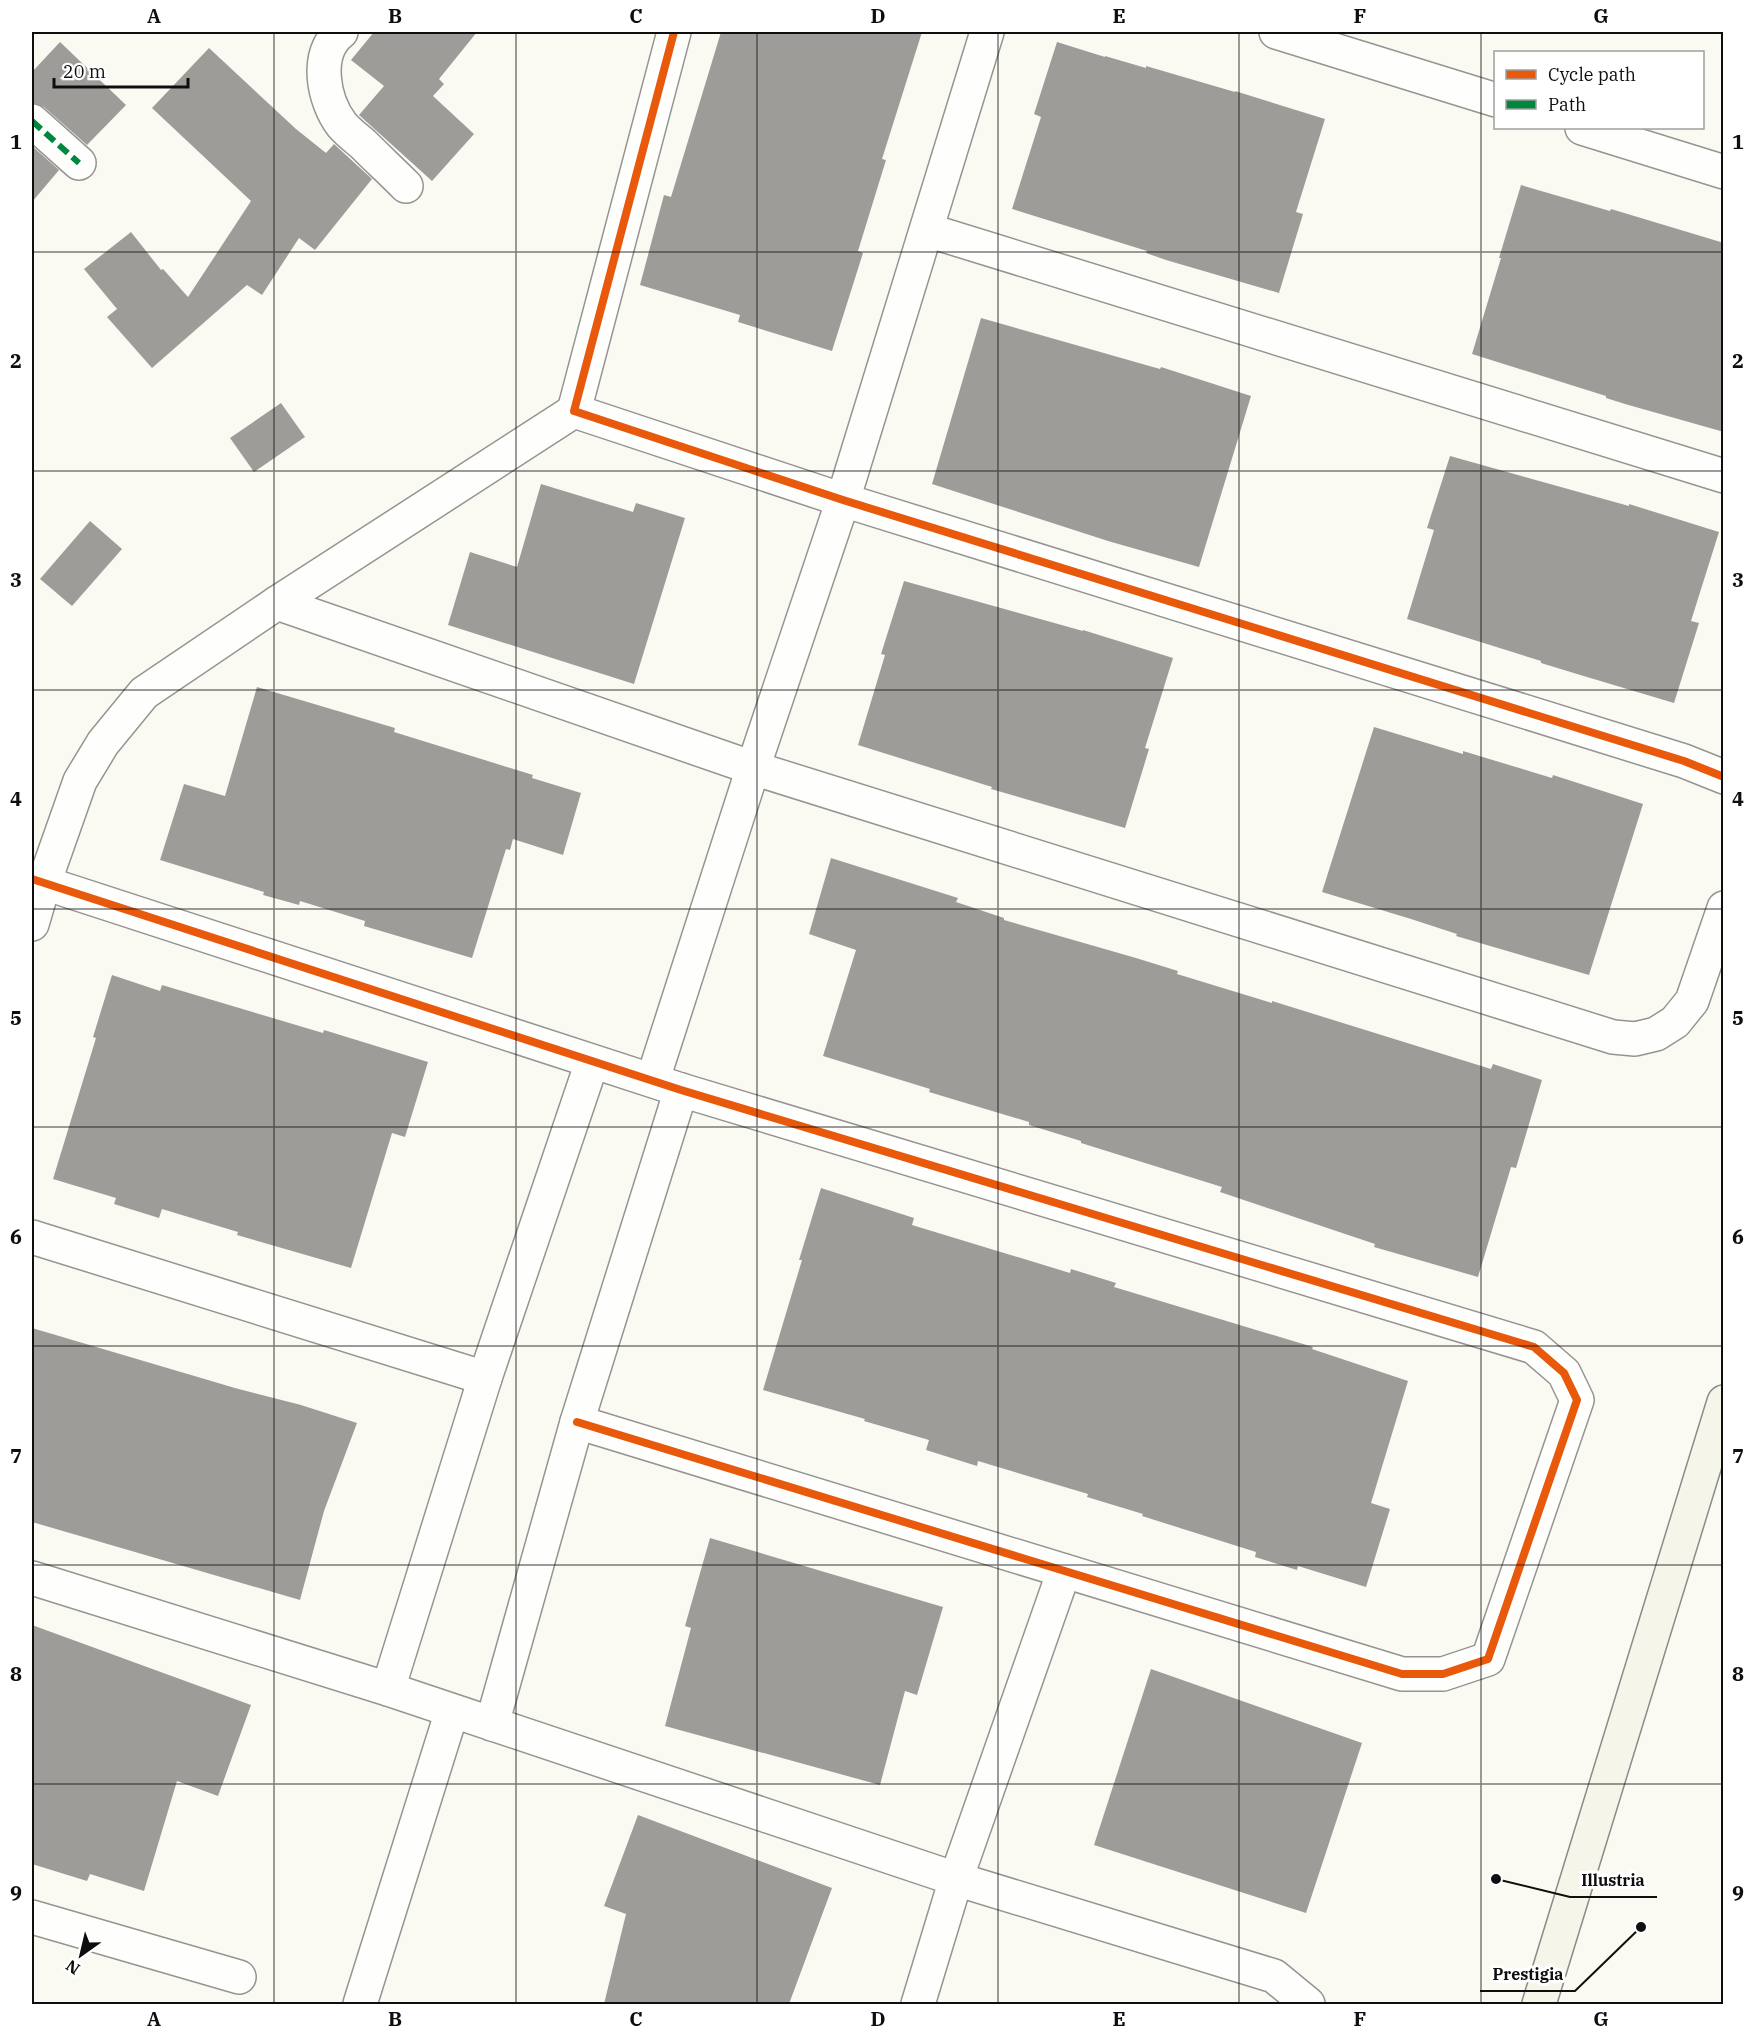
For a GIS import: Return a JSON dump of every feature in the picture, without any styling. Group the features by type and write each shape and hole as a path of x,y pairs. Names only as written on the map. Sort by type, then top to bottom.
{"street":[{"path":"342,32 330,45 323,71 333,105 342,124 406,186"},
{"path":"32,924 38,881 80,781 103,743 144,693 574,411 675,32"},
{"path":"492,1724 577,1422 753,768 843,500 987,32"},
{"path":"1276,32 1323,38 1494,99"},
{"path":"32,121 79,163"},
{"path":"1585,129 1724,172"},
{"path":"927,230 1724,476"},
{"path":"574,411 843,500 1673,758 1724,777"},
{"path":"278,603 753,768 1613,1037 1635,1039 1656,1034 1675,1022 1692,1001 1724,908"},
{"path":"38,881 592,1062 1534,1347 1564,1372 1577,1400 1488,1659 1443,1674 1402,1674 577,1422"},
{"path":"388,1689 484,1378 592,1062"},
{"path":"32,1237 484,1378"},
{"path":"1539,2004 1724,1402"},
{"path":"918,2004 956,1878 1064,1571"},
{"path":"32,1578 388,1689 956,1878 1274,1976 1308,2004"},
{"path":"360,2004 452,1711"},
{"path":"32,1917 239,1977"}],"building":[{"path":"374,32 477,32 439,79 444,84 433,96 474,134 432,181 359,115 384,86 351,60"},
{"path":"721,32 922,32 882,159 886,160 858,251 863,253 832,351 738,322 740,315 640,285 664,195 671,197"},
{"path":"60,42 126,105 87,145 44,107 32,103 32,72"},
{"path":"1057,42 1235,91 1325,119 1296,212 1303,214 1279,293 1166,260 1146,253 1147,251 1012,209 1041,117 1034,114"},
{"path":"209,48 296,129 326,153 334,144 372,179 315,250 299,238 262,295 247,285 152,368 107,317 117,309 84,269 131,232 161,270 163,269 188,297 251,201 152,108"},
{"path":"32,146 59,170 32,202"},
{"path":"1521,185 1724,243 1724,432 1625,404 1472,354"},
{"path":"981,318 1160,369 1161,367 1251,396 1199,567 1108,541 932,484"},
{"path":"281,403 305,437 254,472 230,438"},
{"path":"1450,456 1629,506 1629,504 1719,532 1691,621 1699,623 1674,703 1407,619 1434,530 1427,528"},
{"path":"541,484 633,512 636,503 685,518 634,684 448,625 470,552 517,567"},
{"path":"90,521 122,549 72,606 40,579"},
{"path":"904,581 1083,630 1173,658 1145,748 1149,749 1125,828 991,789 992,787 858,745 885,655 881,654"},
{"path":"257,687 395,728 394,732 533,775 532,778 581,793 563,855 513,839 510,850 506,849 472,958 364,926 365,921 300,901 299,905 263,895 264,892 160,860 184,784 225,796"},
{"path":"1374,727 1552,778 1553,775 1643,804 1589,975 1456,936 1457,934 1322,892"},
{"path":"831,858 958,898 956,902 1004,918 1004,920 1136,958 1178,971 1177,974 1491,1069 1493,1064 1542,1080 1516,1168 1511,1167 1478,1277 1374,1247 1375,1244 1220,1192 1222,1187 1081,1143 1081,1141 1029,1125 1029,1122 929,1092 930,1089 823,1056 856,950 809,934"},
{"path":"112,975 160,991 162,985 323,1033 324,1030 428,1062 405,1137 392,1133 351,1268 237,1235 238,1232 162,1209 159,1218 114,1204 116,1198 53,1179 96,1038 93,1037"},
{"path":"821,1188 914,1218 912,1225 1070,1273 1071,1269 1116,1283 1114,1287 1313,1347 1312,1349 1408,1381 1371,1503 1390,1509 1366,1587 1298,1566 1297,1570 1255,1557 1256,1552 1142,1516 1143,1514 1087,1497 1088,1494 978,1461 977,1466 926,1450 929,1440 763,1390"},
{"path":"32,1328 357,1423 324,1511 300,1600 32,1522"},
{"path":"710,1538 943,1607 917,1695 905,1691 880,1785 665,1726 691,1628 685,1626"},
{"path":"32,1625 251,1705 218,1796 177,1781 144,1891 90,1874 87,1881 32,1864"},
{"path":"1151,1669 1362,1743 1306,1913 1094,1845"},
{"path":"638,1815 832,1888 789,2004 604,2004 626,1914 604,1906"}],"marked path":[{"path":"32,121 79,163"}],"cycle path":[{"path":"674,32 574,411 843,500 1684,761 1724,777"},
{"path":"32,879 681,1090 1534,1347 1564,1373 1577,1400 1488,1659 1443,1674 1402,1674 577,1422"}],"place":[{"name":"Illustria","path":"1496,1879"},
{"name":"Prestigia","path":"1641,1927"}]}
